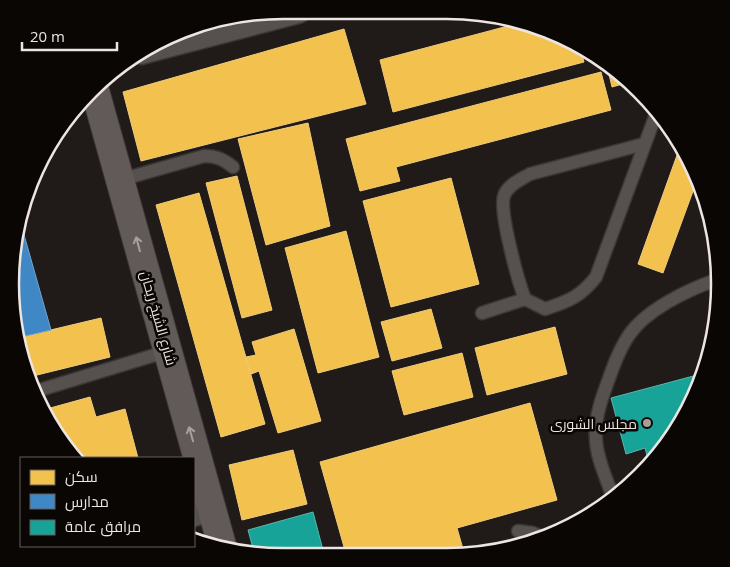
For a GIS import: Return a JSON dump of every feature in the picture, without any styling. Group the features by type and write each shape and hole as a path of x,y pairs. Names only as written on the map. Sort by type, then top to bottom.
{"main road":[{"name":"شارع الشيخ ريحان","path":"96,96 168,351 191,457"},
{"name":"شارع الشيخ ريحان","path":"195,474 203,511 218,540"}],"street":[{"path":"175,42 262,20"}],"lane":[{"path":"644,144 530,174 514,183 504,195 503,209 517,279 525,299 545,309 567,302 585,291 596,277 654,119"},
{"path":"120,180 204,156 223,159 233,167"},
{"path":"611,492 599,458 596,439 599,406 618,354 629,335 641,320 678,296 711,282"},
{"path":"482,313 525,299"},
{"path":"41,390 168,351"},
{"path":"518,531 534,533"}],"building: سكن":[{"path":"507,26 532,33 564,46 582,56 584,62 393,112 380,60"},
{"path":"344,29 366,104 141,161 123,92"},
{"path":"601,72 611,110 396,167 400,181 360,191 346,139"},
{"path":"609,74 621,84 612,87"},
{"path":"308,123 330,226 266,245 238,139"},
{"path":"677,154 694,189 663,273 638,264"},
{"path":"237,176 272,310 242,318 206,183"},
{"path":"451,178 479,284 391,307 363,201"},
{"path":"199,193 265,424 221,437 156,205"},
{"path":"346,231 379,357 318,373 285,248"},
{"path":"431,309 442,348 392,361 381,322"},
{"path":"101,318 110,357 35,375 24,336"},
{"path":"555,327 567,374 487,395 475,348"},
{"path":"294,329 321,421 278,433 259,371 251,374 246,357 256,355 252,342"},
{"path":"462,353 473,397 404,415 392,371"},
{"path":"90,397 96,417 125,409 138,457 83,457 63,431 50,408"},
{"path":"530,403 557,500 457,528 463,548 344,548 320,462"},
{"path":"293,450 307,504 242,520 229,465"}],"building: مدارس":[{"path":"24,234 51,330 24,336 19,301 19,266"}],"building: مرافق عامة":[{"name":"مجلس الشورى","path":"694,376 676,416 647,457 645,448 626,454 611,398"},
{"path":"313,512 322,548 252,546 248,530"}],"place":[{"name":"مجلس الشورى","path":"647,423"}]}
